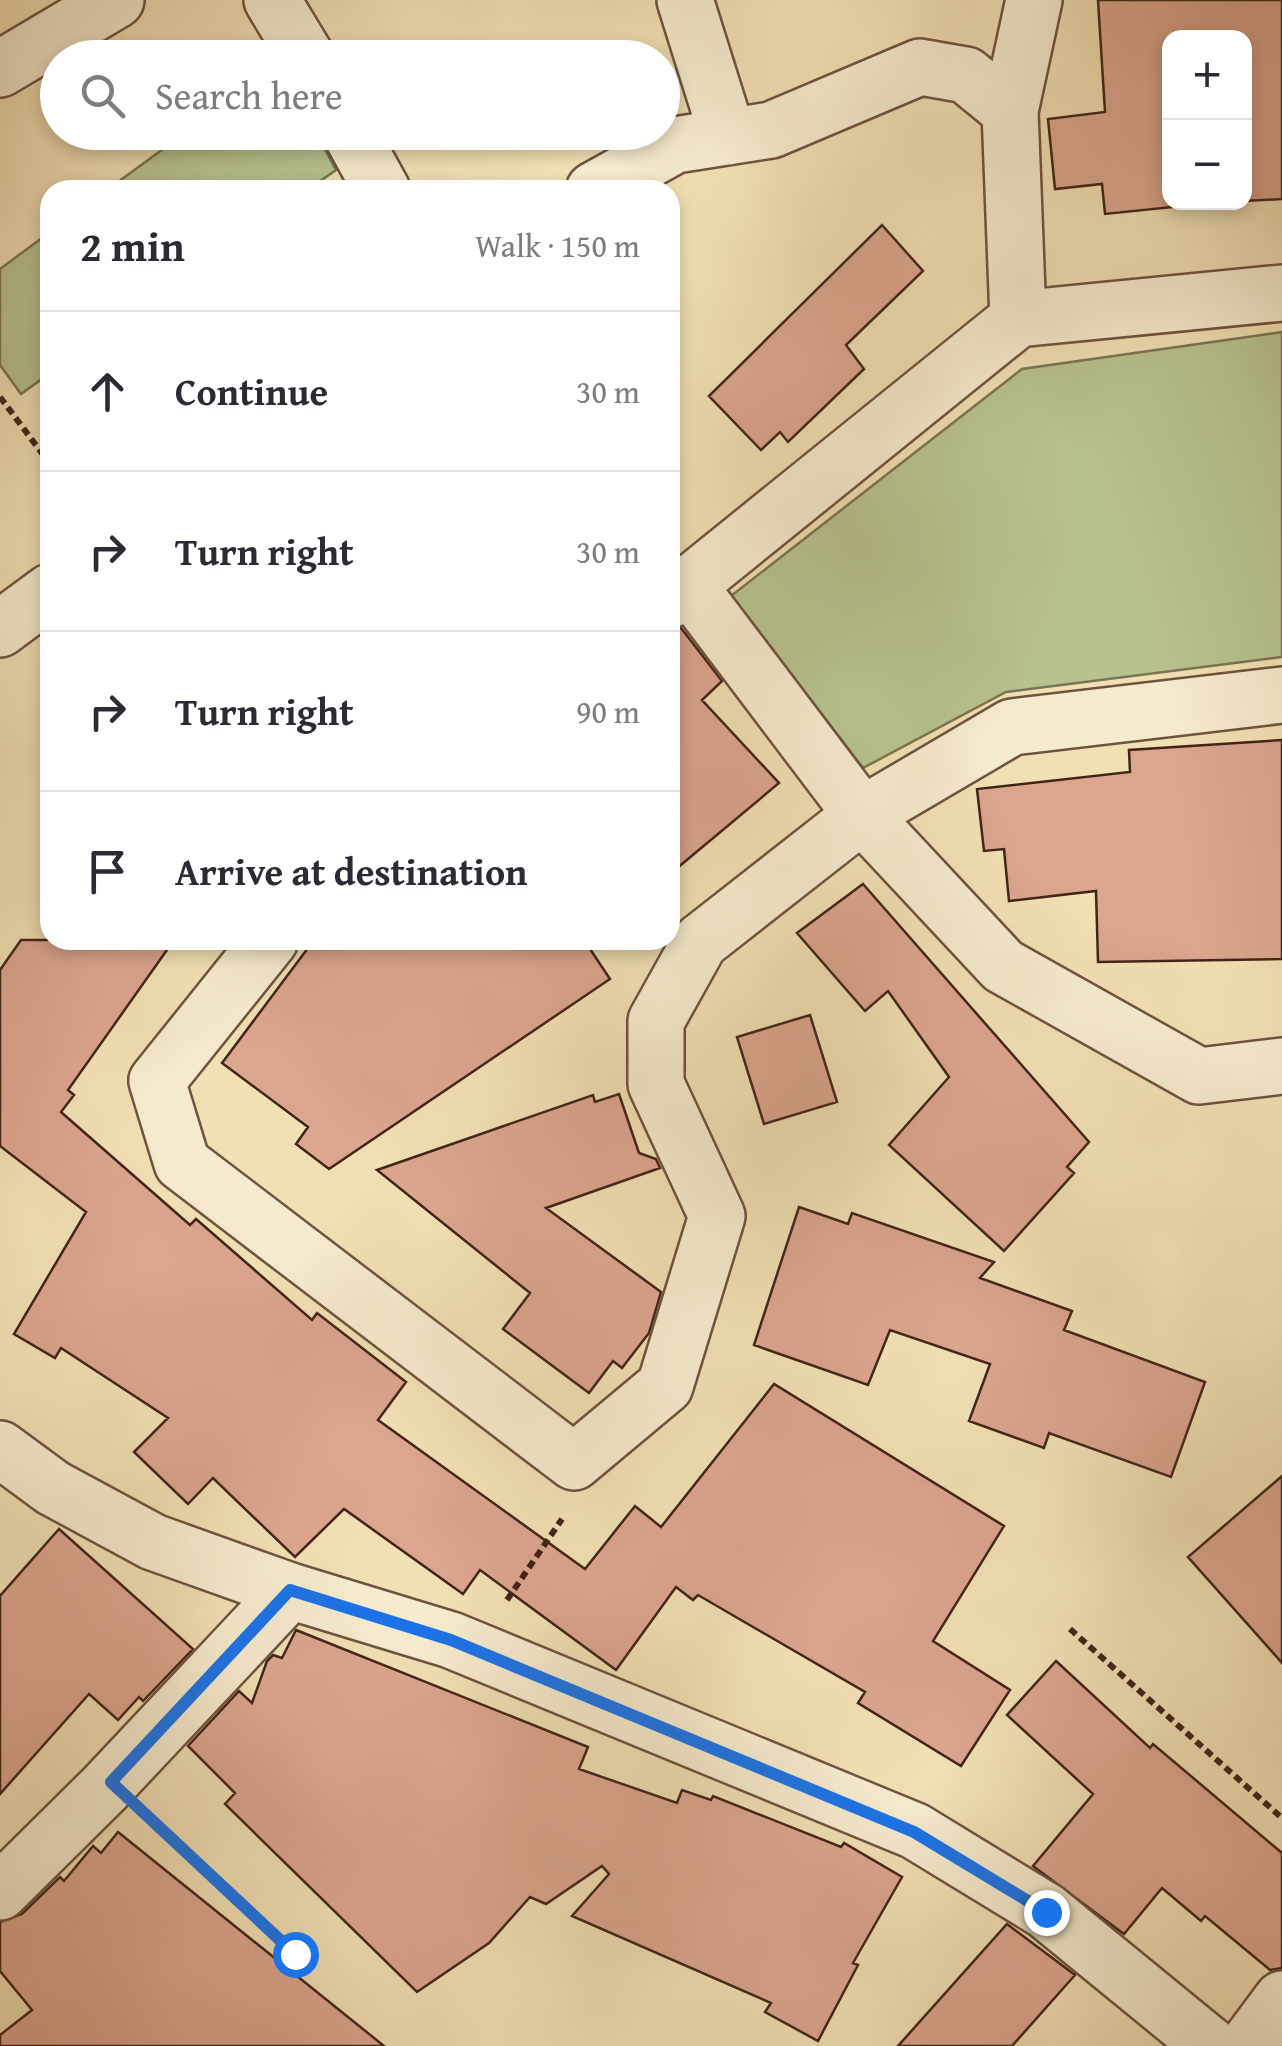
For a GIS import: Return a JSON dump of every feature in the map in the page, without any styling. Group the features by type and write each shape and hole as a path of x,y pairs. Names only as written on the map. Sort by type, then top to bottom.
{"street":[{"path":"49,40 116,0"},
{"path":"272,0 296,40"},
{"path":"685,0 728,136"},
{"path":"1018,320 1010,111 1034,0"},
{"path":"0,69 40,45"},
{"path":"680,145 770,130 920,67 966,75 1010,111"},
{"path":"360,150 376,180"},
{"path":"612,180 668,150"},
{"path":"680,591 1018,320 1282,293"},
{"path":"680,593 862,816 1002,966 1199,1076 1282,1066"},
{"path":"0,629 40,599"},
{"path":"262,950 157,1081 182,1163 574,1462 665,1386 717,1216 656,1084 656,1021 700,942 862,816 1012,727 1282,695"},
{"path":"0,1449 53,1488 152,1542 451,1640 914,1832 1046,1912 1210,2046"},
{"path":"0,1892 111,1782 290,1590"},
{"path":"1247,2046 1282,2000"}],"path":[{"path":"0,397 40,451"},
{"path":"500,1610 572,1505"},
{"path":"1070,1629 1282,1818"},
{"path":"111,1782 295,1954"}],"green space":[{"path":"162,150 325,150 336,170 322,180 121,180"},
{"path":"40,239 40,380 21,394 0,365 0,269"},
{"path":"1282,332 1282,657 1006,692 863,768 731,596 1022,369"}],"building":[{"path":"1098,0 1282,0 1282,199 1252,201 1252,30 1162,30 1162,208 1105,214 1102,184 1055,189 1048,119 1105,112"},
{"path":"882,225 923,271 846,345 864,369 788,442 780,432 761,450 709,396"},
{"path":"680,628 722,681 702,700 779,783 680,866"},
{"path":"1282,740 1282,959 1098,962 1096,891 1009,901 1004,849 984,851 977,789 1130,772 1129,750"},
{"path":"863,884 1089,1142 1067,1167 1074,1173 1004,1251 889,1145 949,1077 888,991 865,1011 797,933"},
{"path":"21,940 40,940 40,950 167,950 68,1090 74,1095 61,1112 190,1225 196,1219 312,1320 317,1313 406,1382 378,1420 585,1569 635,1506 661,1527 774,1384 1004,1526 933,1641 1010,1690 961,1766 858,1703 865,1692 698,1595 693,1600 676,1587 616,1670 480,1570 463,1594 344,1509 295,1557 213,1478 188,1504 134,1452 168,1418 61,1348 55,1358 14,1334 86,1212 0,1146 0,970"},
{"path":"307,950 591,950 610,979 329,1169 296,1144 308,1127 222,1063"},
{"path":"810,1015 837,1102 764,1124 737,1037"},
{"path":"619,1094 639,1153 656,1159 660,1168 546,1208 661,1292 649,1333 622,1368 613,1361 589,1393 503,1329 530,1293 377,1170 593,1095 595,1102"},
{"path":"799,1207 848,1224 852,1213 994,1262 980,1278 1072,1311 1064,1330 1205,1382 1171,1477 1049,1433 1044,1448 969,1421 990,1364 890,1330 868,1385 754,1345"},
{"path":"1282,1476 1282,1663 1188,1557"},
{"path":"59,1529 193,1649 143,1701 139,1697 118,1720 89,1694 0,1794 0,1596"},
{"path":"296,1630 588,1747 579,1769 677,1803 682,1790 711,1800 713,1796 841,1847 844,1843 902,1877 853,1963 858,1965 818,2041 765,2012 771,2003 572,1916 609,1874 602,1866 546,1904 530,1897 489,1943 417,1992 225,1804 235,1793 188,1746 239,1691 252,1703 267,1661 273,1655 282,1658"},
{"path":"1056,1661 1150,1748 1153,1744 1282,1853 1282,1968 1270,1970 1205,1916 1201,1921 1162,1888 1124,1934 1033,1866 1093,1794 1007,1715"},
{"path":"118,1832 384,2046 0,2046 0,2035 32,2010 0,1971 0,1922 22,1914 60,1877 64,1881 93,1846 101,1853"},
{"path":"1007,1924 1075,1975 1012,2046 898,2046"}],"route":[{"path":"295,1954 111,1782 290,1590 451,1640 914,1832 1046,1912"}]}
